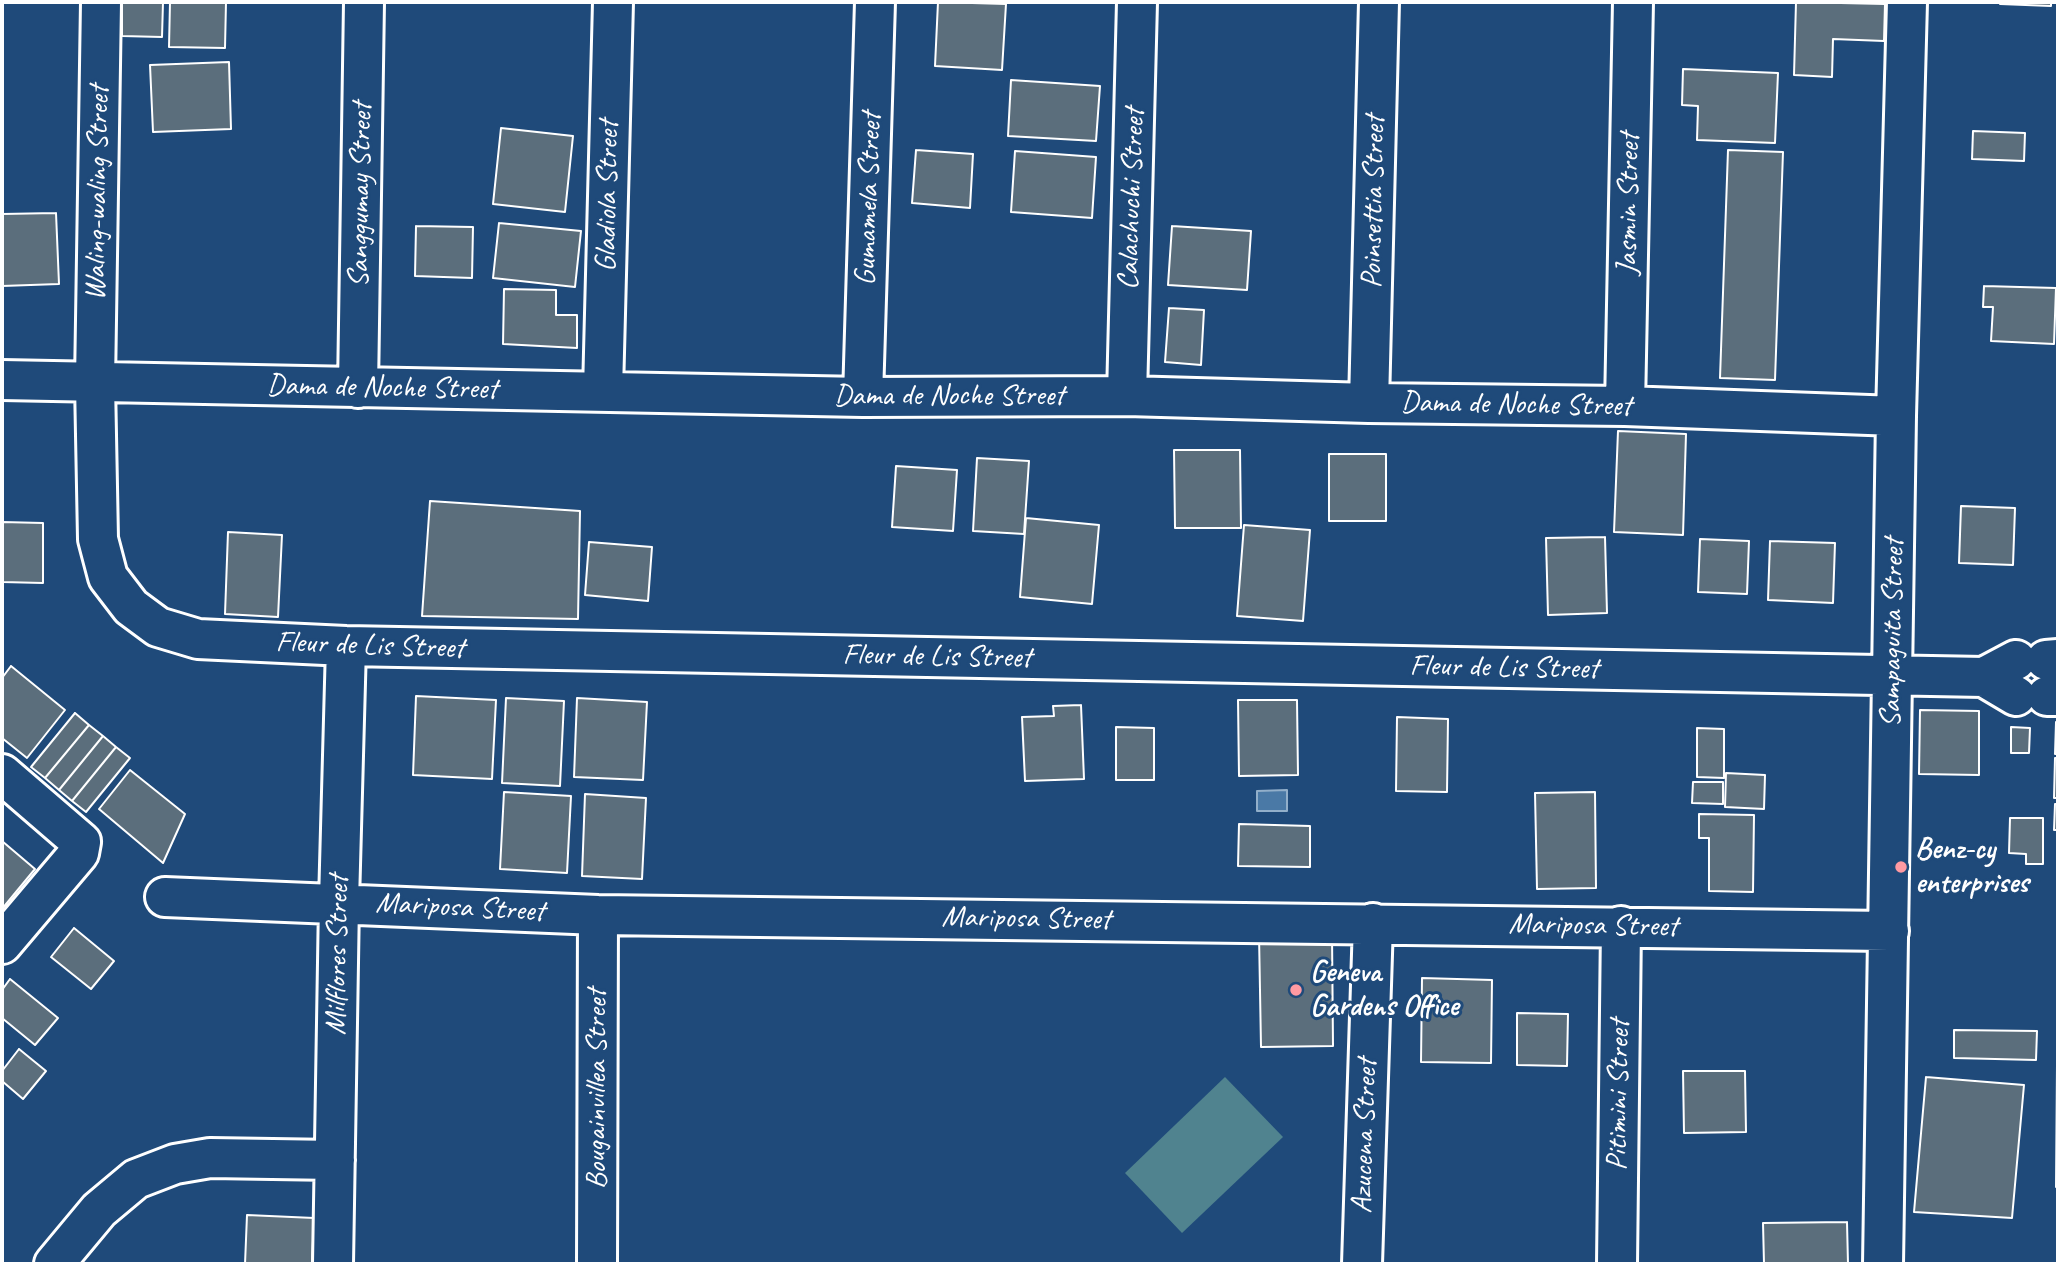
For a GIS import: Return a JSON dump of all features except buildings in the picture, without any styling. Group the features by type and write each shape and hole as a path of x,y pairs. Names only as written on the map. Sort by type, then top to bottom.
{"street":[{"name":"Waling-waling Street","path":"95,383 101,2"},
{"name":"Sanggumay Street","path":"358,388 364,2"},
{"name":"Gladiola Street","path":"604,391 613,2"},
{"name":"Gumamela Street","path":"863,397 875,2"},
{"name":"Calachuchi Street","path":"1127,396 1138,2"},
{"name":"Poinsettia Street","path":"1369,403 1379,2"},
{"name":"Jasmin Street","path":"1625,406 1633,2"},
{"name":"Sampaguita Street","path":"1883,1264 1896,416 1908,2"},
{"name":"Dama de Noche Street","path":"2,380 863,397 1127,396 1369,403 1625,406 1896,416"},
{"name":"Fleur de Lis Street","path":"95,383 98,540 108,577 131,607 158,627 198,639 346,646 2032,678"},
{"name":"Milflores Street","path":"333,1264 346,646"},
{"path":"2,774 81,842 79,853 2,944"},
{"name":"Mariposa Street","path":"165,897 339,902 598,915 1889,931"},
{"name":"Bougainvillea Street","path":"597,1264 598,915"},
{"name":"Azucena Street","path":"1362,1264 1373,923"},
{"name":"Pitimini Street","path":"1617,1264 1621,926"},
{"path":"54,1264 99,1210 136,1180 174,1164 210,1158 335,1160"}],"green space":[{"path":"1225,1077 1283,1137 1182,1233 1125,1173"}],"water":[{"path":"1287,790 1287,811 1257,811 1257,791"}],"place":[{"name":"Benz-cy enterprises","path":"1901,867"},
{"name":"Geneva Gardens Office","path":"1296,990"}]}
